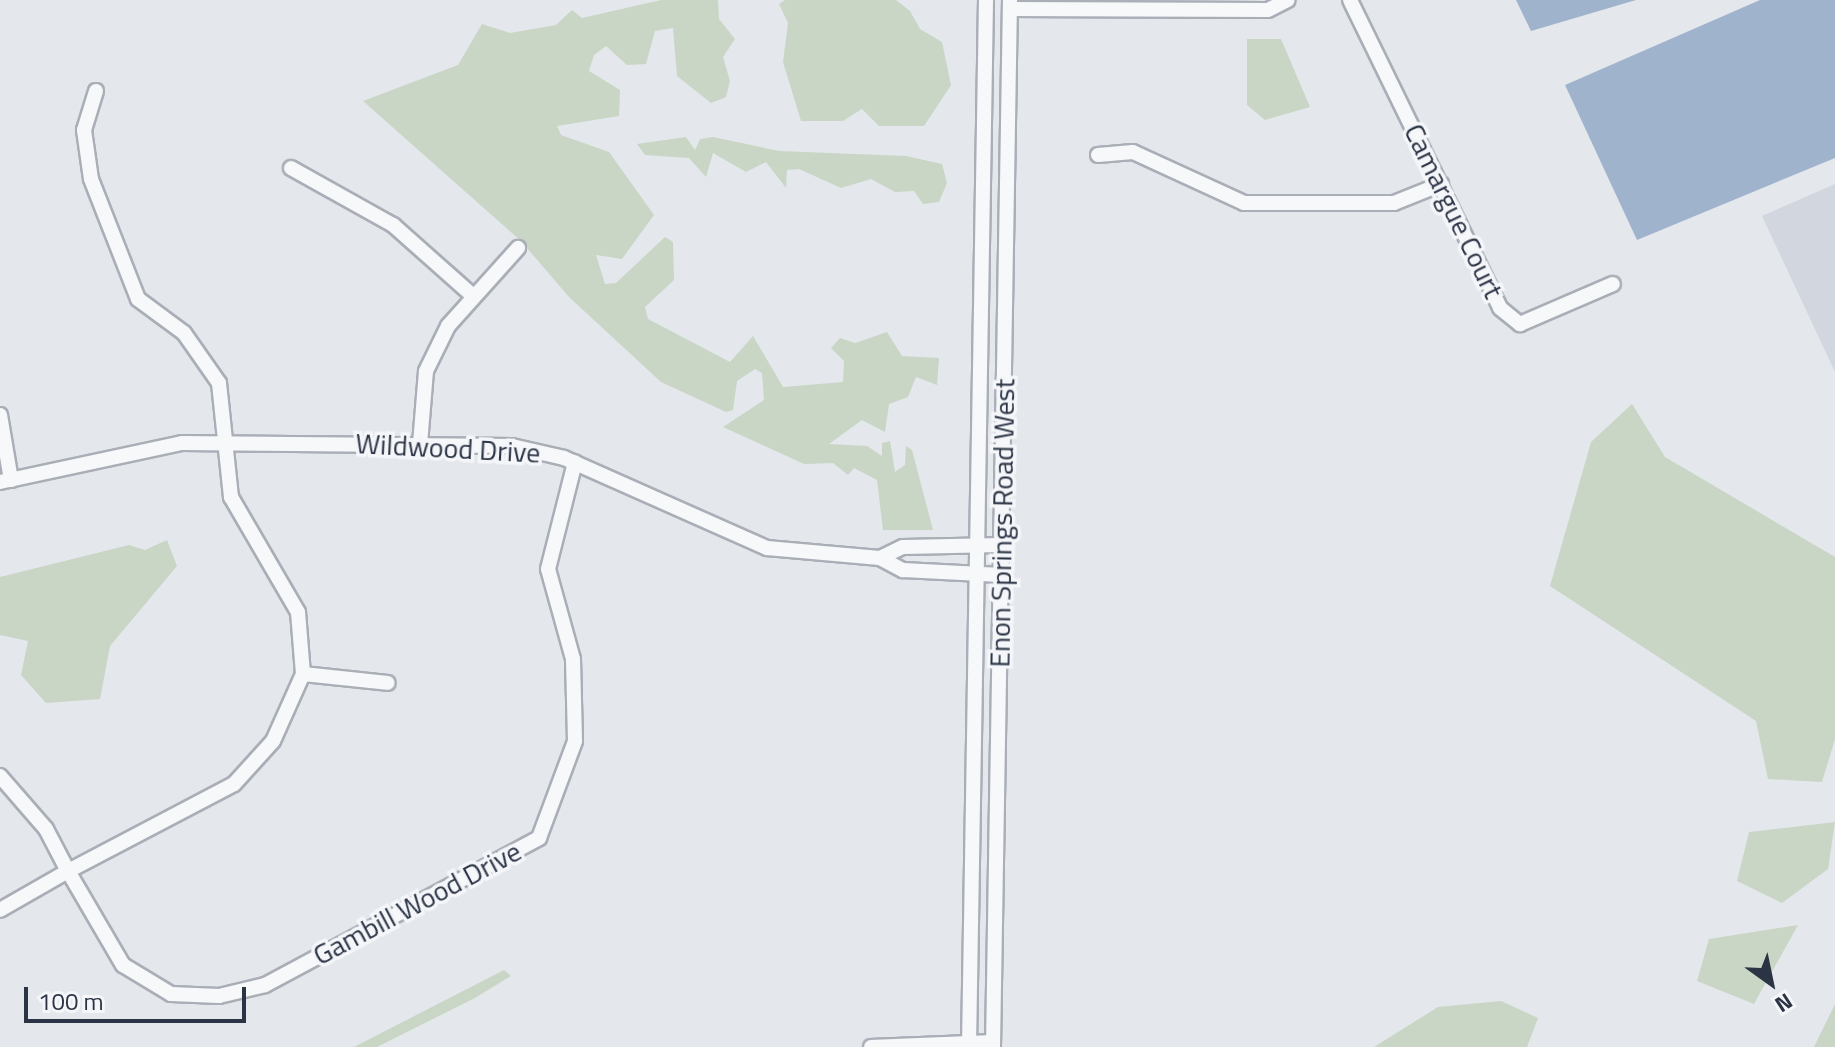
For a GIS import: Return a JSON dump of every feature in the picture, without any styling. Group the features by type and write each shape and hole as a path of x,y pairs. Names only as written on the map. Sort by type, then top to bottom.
{"street":[{"path":"969,1044 986,0"},
{"path":"1010,4 1268,10 1288,0"},
{"name":"Camargue Court","path":"1350,0 1500,308 1520,324 1613,284"},
{"name":"Enon Springs Road West","path":"993,1045 1010,4"},
{"path":"0,910 234,784 273,741 303,674 298,612 277,566 231,497 224,442 225,406 208,361 138,299 127,279 89,167 84,130 96,91"},
{"path":"1098,155 1133,152 1244,203 1394,203 1441,184"},
{"path":"291,168 393,225 474,297"},
{"path":"420,444 426,371 448,326 518,248"},
{"path":"0,415 5,481"},
{"name":"Wildwood Drive","path":"5,481 141,449 224,442 533,448 575,462 767,548 880,558 903,570 1001,575"},
{"name":"Gambill Wood Drive","path":"0,776 46,829 123,965 171,994 219,996 265,985 539,838 575,741 573,659 548,569 575,462"},
{"name":"Wildwood Drive","path":"880,558 903,547 1001,545"},
{"path":"303,674 388,683"},
{"path":"871,1047 993,1045"}],"shaded area":[{"path":"1835,184 1835,372 1762,216"}],"green space":[{"path":"661,0 718,0 719,19 735,39 723,57 730,81 726,97 711,103 677,76 673,28 655,31 646,64 627,65 606,46 594,55 589,71 620,90 619,116 557,126 561,135 609,152 654,215 622,259 596,255 605,284 616,283 665,237 673,242 674,280 645,307 648,319 730,362 753,336 783,387 843,382 844,361 831,348 840,338 855,343 887,332 902,356 939,358 937,385 916,377 908,397 889,404 885,432 862,420 829,444 867,446 882,456 882,443 890,441 895,472 905,465 906,446 912,450 933,530 883,530 877,480 854,468 848,475 833,463 804,464 723,427 764,400 762,373 755,369 737,381 733,410 726,412 661,382 569,297 520,240 363,101 458,65 482,24 510,33 556,25 572,10 582,18"},
{"path":"785,0 896,0 910,11 920,29 942,42 951,85 924,126 879,126 862,109 843,121 801,121 783,62 788,23 779,4"},
{"path":"1247,39 1281,39 1310,107 1265,120 1247,105"},
{"path":"686,137 695,150 700,139 713,137 779,151 906,156 942,164 947,183 939,202 923,204 914,191 895,192 871,179 841,188 799,169 787,170 786,188 766,162 746,172 713,153 706,177 689,158 645,155 637,144"},
{"path":"1632,404 1665,457 1835,557 1835,739 1822,782 1768,779 1756,721 1550,586 1591,442"},
{"path":"167,540 177,566 110,646 100,699 46,703 21,675 28,641 0,635 0,577 129,545 145,550"},
{"path":"1835,822 1828,869 1782,903 1737,881 1749,832"},
{"path":"1798,925 1754,1004 1697,981 1709,939"},
{"path":"504,970 511,976 475,998 377,1047 354,1047"},
{"path":"1501,1001 1538,1018 1527,1047 1374,1047 1438,1007"},
{"path":"1835,1004 1835,1047 1814,1047"}],"water":[{"path":"1516,0 1636,0 1531,31"},
{"path":"1760,0 1835,0 1835,158 1637,240 1565,85"}]}
